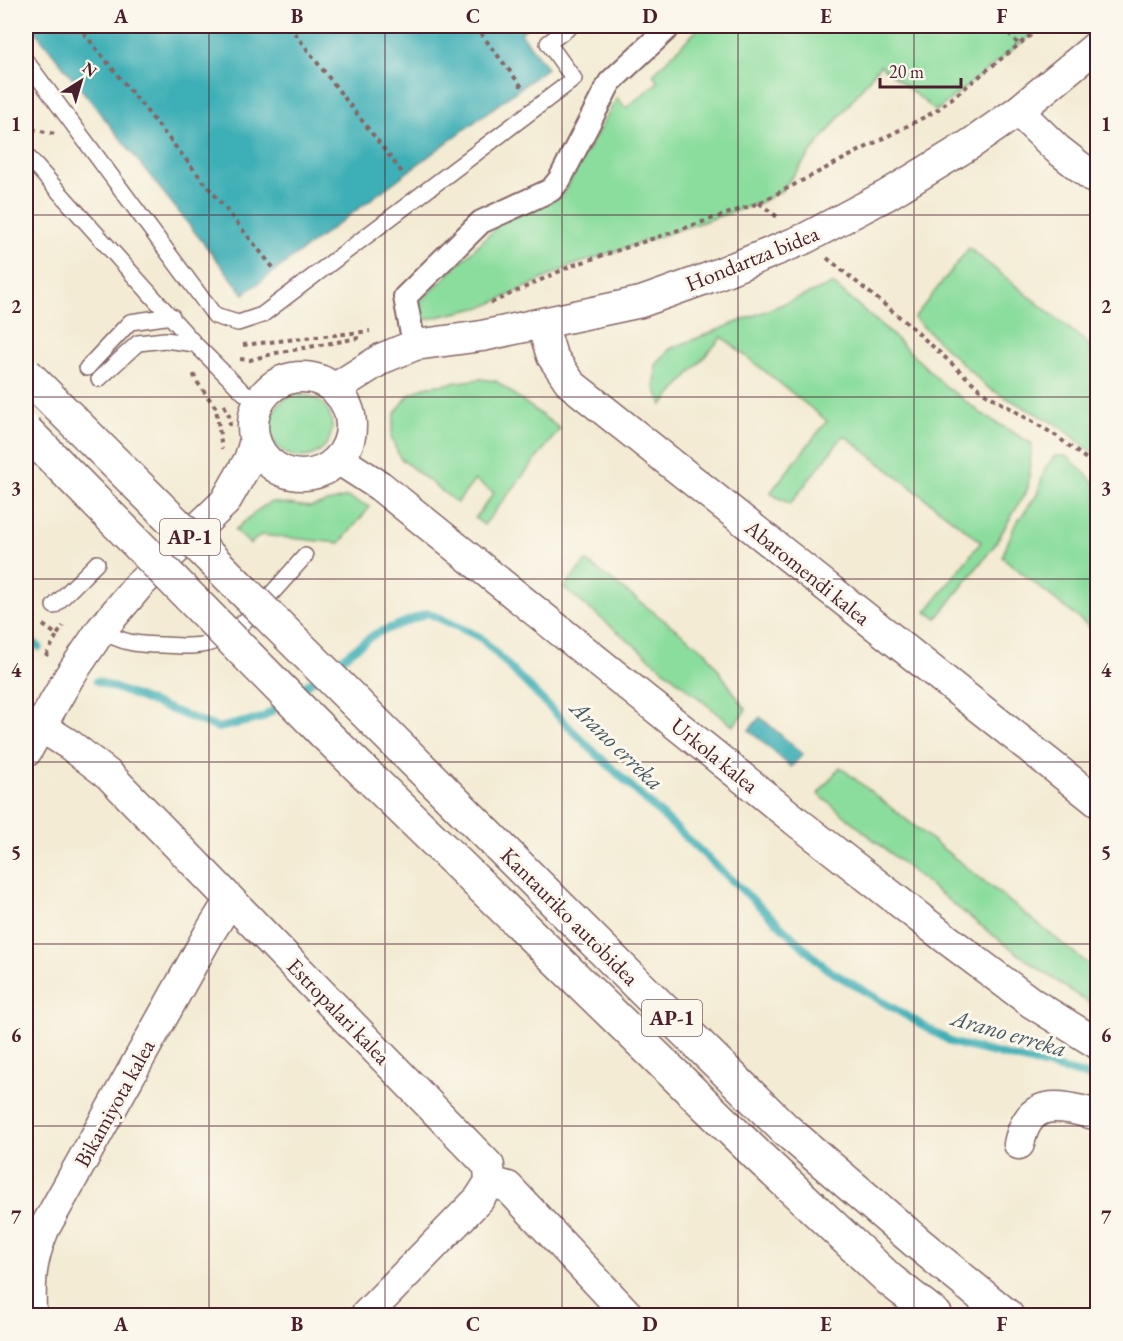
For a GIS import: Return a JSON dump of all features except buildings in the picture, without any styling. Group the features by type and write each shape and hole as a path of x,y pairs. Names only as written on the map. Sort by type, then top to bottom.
{"highway":[{"name":"Kantauriko autobidea","path":"26,374 785,1129 1007,1316"},
{"name":"Kantauriko autobidea","path":"26,431 323,732 758,1156 890,1280 936,1316"}],"street":[{"path":"411,329 405,297 481,222 551,190 560,179 610,82 670,26"},
{"name":"Hondartza bidea","path":"340,397 363,371 383,358 415,345 482,336 641,302 804,239 887,195 972,143 1018,111 1098,45"},
{"path":"1018,111 1057,149 1098,182"},
{"name":"Abaromendi kalea","path":"542,324 552,356 571,384 1098,802"},
{"path":"293,377 308,377 322,381 340,397 351,424 348,443 338,459 323,471 305,475 286,473 267,461 243,438 252,427 259,401 274,386 293,377"},
{"path":"26,752 69,677 101,630 139,585 225,502 249,460 243,438"},
{"name":"Urkola kalea","path":"338,459 380,486 801,825 948,940 1032,1003 1098,1044"},
{"path":"225,502 286,473"},
{"name":"Estropalari kalea","path":"40,726 70,745 110,776 489,1166 490,1182"},
{"name":"Bikamiyota kalea","path":"31,1316 30,1275 34,1253 44,1229 230,900"},
{"path":"1019,1144 1022,1128 1032,1114 1051,1107 1072,1108 1098,1115"},
{"path":"365,1316 479,1199 490,1182 508,1186 629,1316"}],"lane":[{"path":"26,61 215,316 238,322 262,315 574,79 548,43 571,26"},
{"path":"26,155 195,344 244,393 259,401"},
{"path":"87,368 130,322 172,316"},
{"path":"99,379 138,343 165,340 195,344"},
{"path":"101,630 117,640 147,645 192,646 219,640 242,624 305,556"},
{"path":"54,606 97,563"}],"path":[{"path":"78,26 275,270"},
{"path":"289,26 404,175"},
{"path":"475,26 522,87"},
{"path":"1003,26 1018,44"},
{"path":"26,123 31,129 26,134"},
{"path":"759,203 907,323 983,392 1055,435 1098,468"},
{"path":"224,402 243,438"}],"green space":[{"path":"701,26 1042,26 936,111 880,65 781,191 759,203 571,266 486,306 423,320 419,303 502,222 561,197 617,98 626,108 658,82 653,74"},
{"path":"969,248 1097,351 1097,456 1061,427 988,388 914,318"},
{"path":"833,284 887,330 943,384 982,414 1032,444 1028,488 994,546 937,618 926,612 981,542 844,435 790,504 770,493 827,421 722,337 662,405 655,387 656,365 670,349"},
{"path":"480,379 496,381 560,429 484,525 475,518 494,493 475,480 457,503 400,458 391,437 395,413 409,395 424,387"},
{"path":"301,395 318,400 323,404 327,409 332,426 327,443 323,448 318,452 301,457 284,452 279,448 275,443 270,426 275,409 279,404 284,400"},
{"path":"1055,456 1067,456 1097,485 1097,633 1002,557 1015,525 1037,495 1045,468"},
{"path":"347,497 370,507 340,543 261,535 250,544 235,530 259,509 271,502 310,507"},
{"path":"586,561 706,652 746,710 733,726 564,588"},
{"path":"840,767 1097,971 1097,1008 989,932 818,794"}],"water":[{"path":"31,26 529,26 521,33 547,68 244,294"},
{"path":"760,717 803,754 791,767 749,730"}],"waterway":[{"name":"Arano erreka","path":"329,668 375,634 428,613 480,637 590,748 827,969 953,1043 1085,1075 1098,1082"},
{"name":"Arano erreka","path":"26,637 39,647"},
{"name":"Arano erreka","path":"296,693 319,676"},
{"name":"Arano erreka","path":"97,681 218,728 262,718 283,703"}]}
